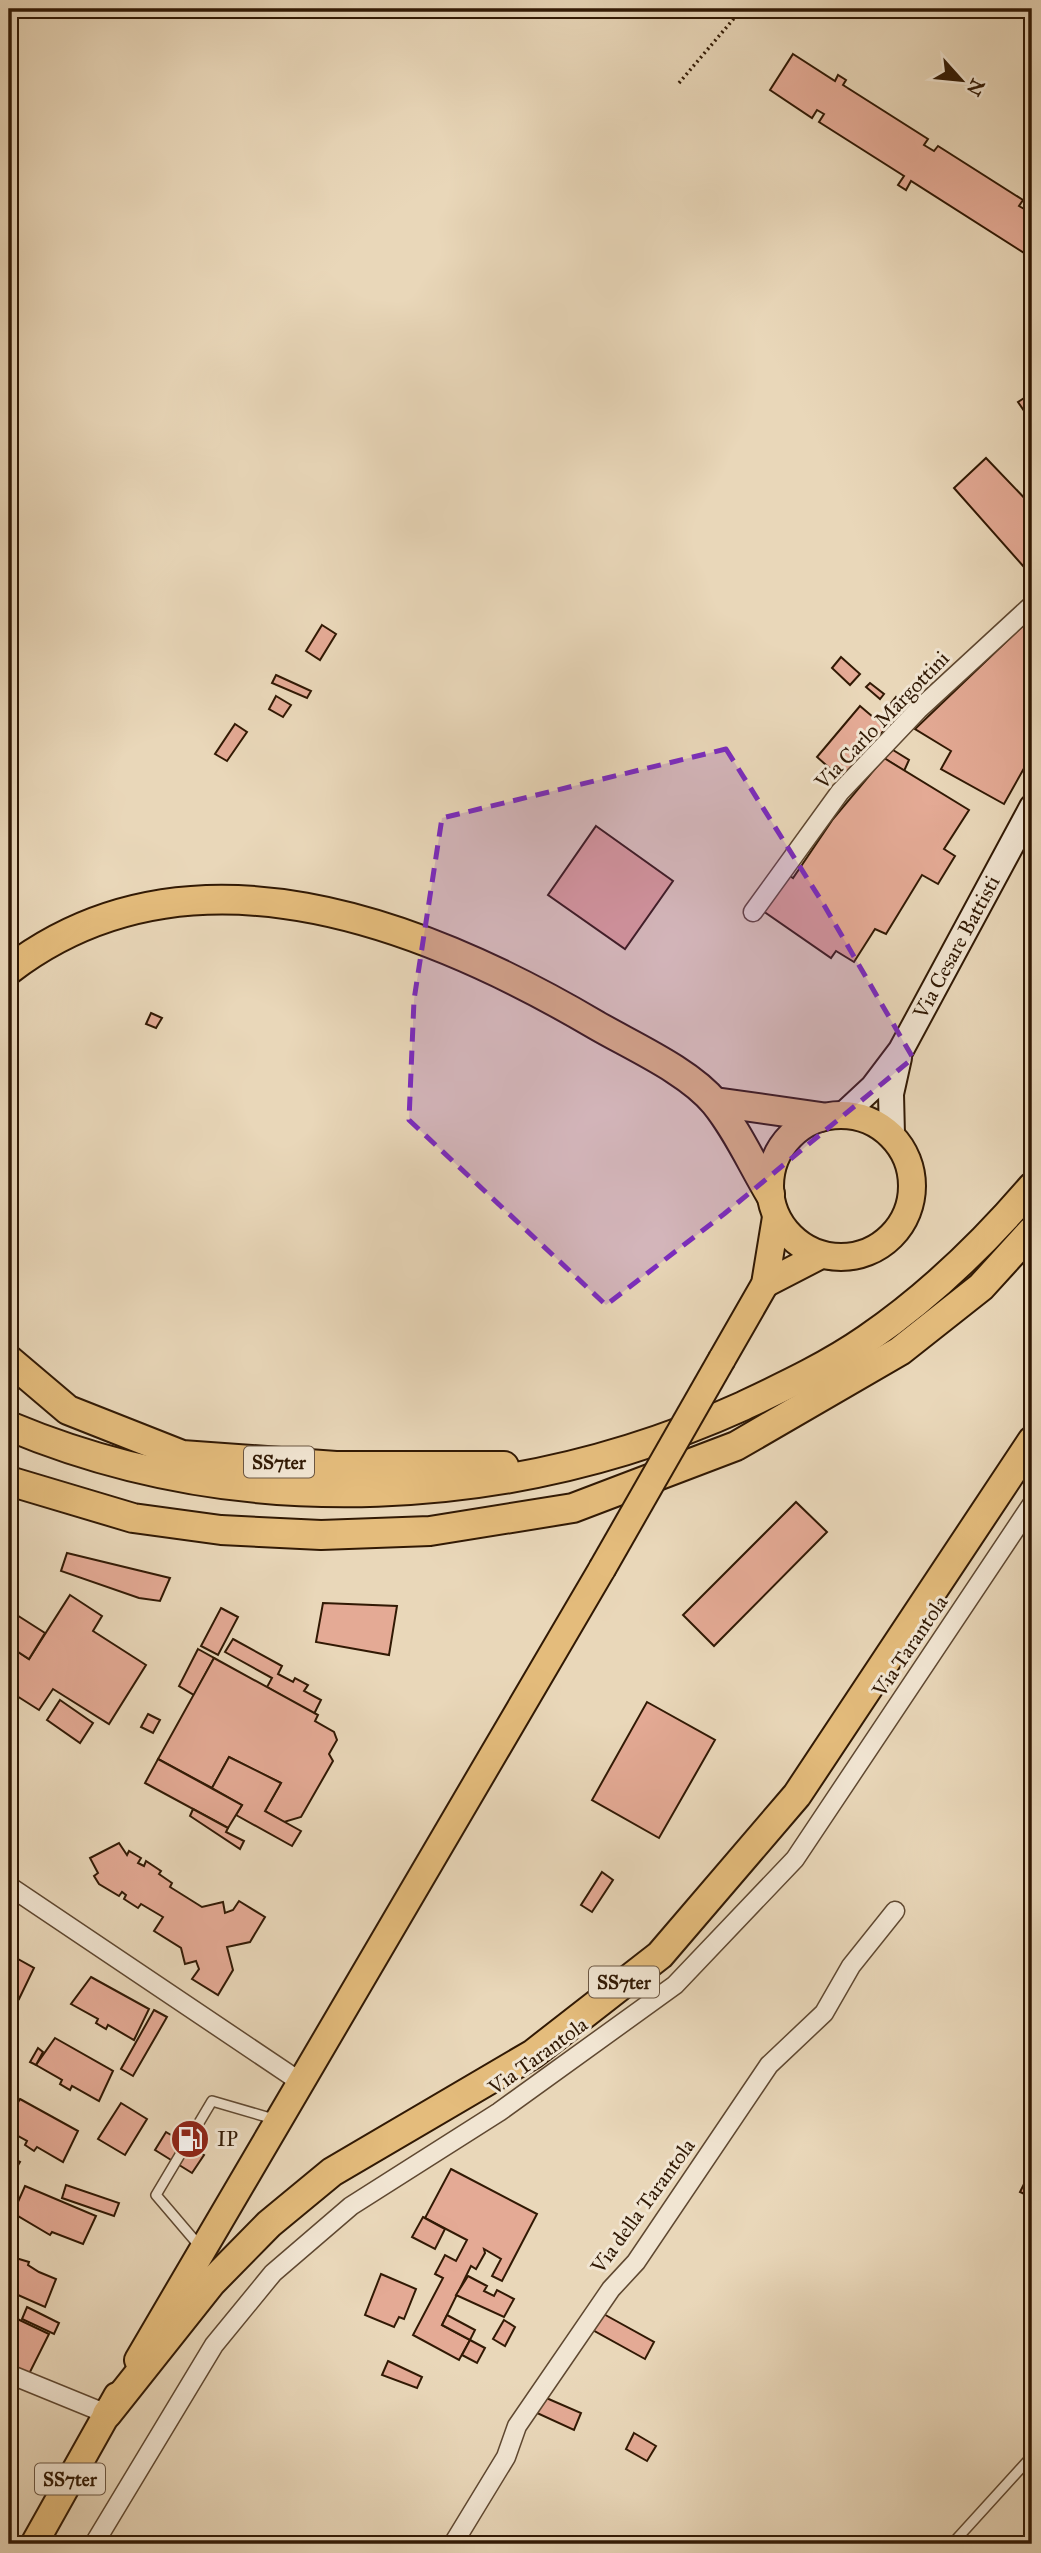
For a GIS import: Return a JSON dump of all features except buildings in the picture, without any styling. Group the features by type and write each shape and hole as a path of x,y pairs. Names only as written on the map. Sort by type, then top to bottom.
{"highway":[{"path":"9,970 20,958 122,913 173,901 239,900 326,910 384,925 440,946 574,1012 680,1074 715,1102 773,1205"},
{"path":"9,981 20,958"},
{"path":"715,1102 832,1115"},
{"path":"9,1426 76,1451 215,1483 352,1494 460,1488 576,1466 703,1424 795,1382 867,1339 990,1236 1032,1187"},
{"path":"9,1481 133,1518 221,1530 321,1535 430,1531 573,1508 736,1446 900,1351 981,1287 1032,1231"},
{"name":"SS7ter","path":"9,1360 68,1410 182,1455 337,1466 576,1466"},
{"name":"SS7ter","path":"107,2414 211,2283 269,2224 332,2172 533,2054 660,1955 797,1795 1032,1441"},
{"path":"9,1498 53,1506 91,1507"}],"main road":[{"name":"Via Cesare Battisti","path":"832,1115 873,1087 901,1050 1032,807"},
{"name":"Via Cesare Battisti","path":"892,1135 891,1094 901,1050"},
{"path":"765,1284 773,1205 771,1169 782,1146 799,1128 832,1115 870,1120 892,1135 906,1154 912,1177 911,1200 903,1222 888,1241 867,1253 844,1258 821,1255 794,1241 773,1205"},
{"path":"765,1284 821,1255"},
{"name":"SS7ter","path":"34,2544 765,1284"}],"street":[{"name":"Via Carlo Margottini","path":"753,912 840,792 918,710 1032,606"},
{"name":"Via Tarantola","path":"93,2544 214,2345 273,2273 351,2206 499,2112 675,1985 795,1859 1032,1504"},
{"path":"9,1886 302,2083"},
{"name":"Via della Tarantola","path":"453,2544 506,2457 517,2426 611,2290 636,2262 769,2065 824,2012 850,1966 895,1911"},
{"path":"9,2374 107,2414"}],"lane":[{"path":"203,2250 156,2195 212,2101 278,2120"},
{"path":"952,2544 1032,2456"}],"path":[{"path":"679,83 742,9"}],"highlighted area":[{"path":"726,749 824,905 913,1058 724,1214 606,1305 409,1120 414,1000 442,818"}],"place":[{"name":"IP","path":"190,2139"}]}
